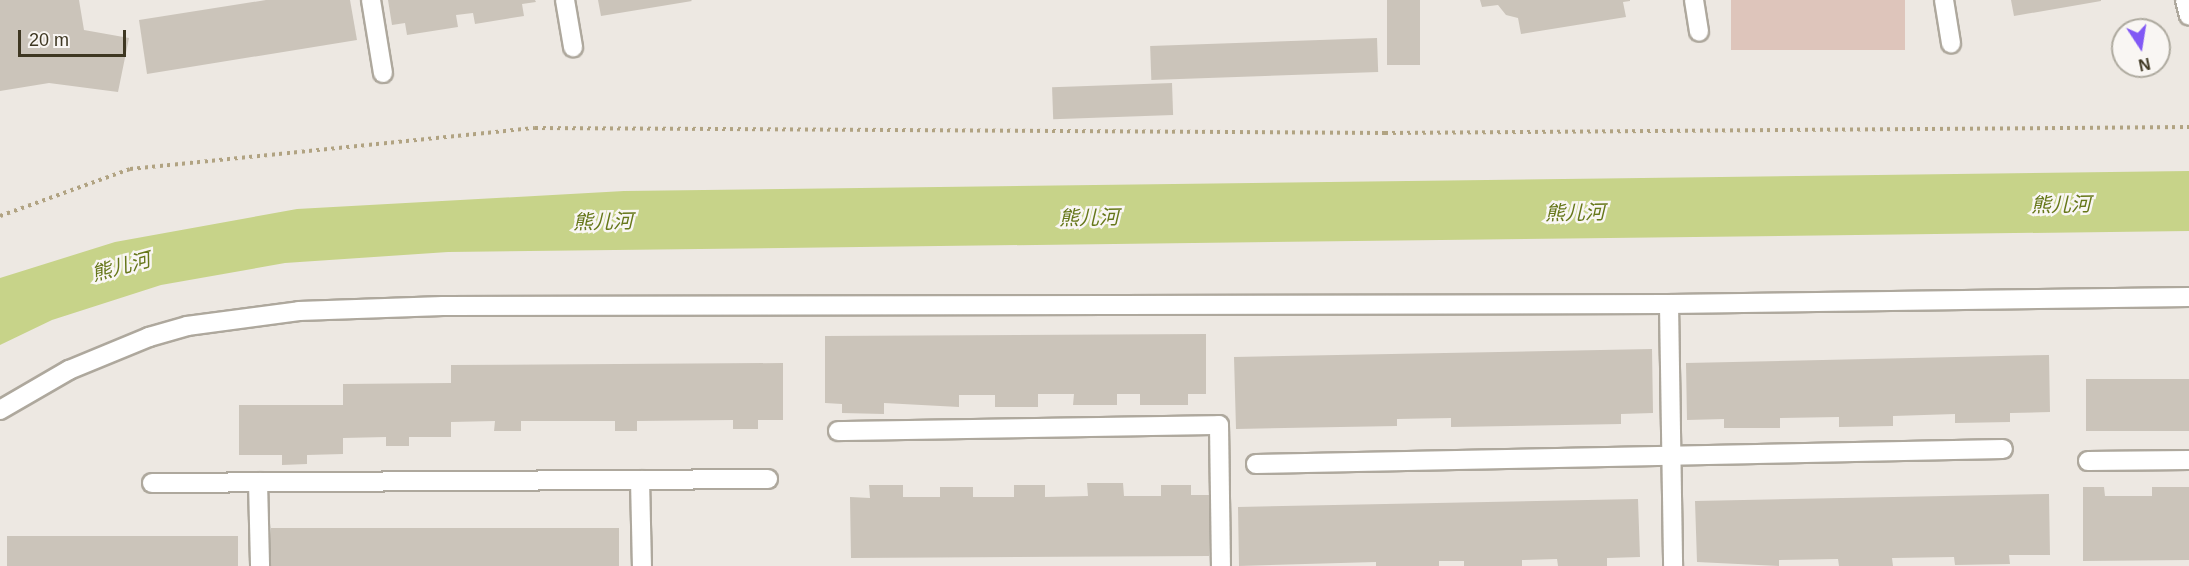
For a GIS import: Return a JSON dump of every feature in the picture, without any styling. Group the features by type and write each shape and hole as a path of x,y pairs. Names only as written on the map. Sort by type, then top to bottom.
{"lane":[{"path":"371,0 383,73"},
{"path":"565,0 573,47"},
{"path":"1694,0 1699,32"},
{"path":"1944,0 1951,43"},
{"path":"2185,0 2189,16"},
{"path":"0,410 69,370 149,337 187,326 299,311 443,306 1669,304 2189,297"},
{"path":"1669,304 1674,566"},
{"path":"838,431 1219,425 1221,566"},
{"path":"1256,464 2003,449"},
{"path":"2088,461 2189,460"},
{"path":"152,483 768,479"},
{"path":"640,480 642,566"},
{"path":"258,482 260,566"}],"path":[{"path":"0,216 130,169 535,128 1385,134 2189,127"}],"shaded area":[{"path":"1731,0 1905,0 1905,50 1731,50"}],"water":[{"name":"熊儿河","path":"2189,171 2189,231 448,252 285,263 161,285 52,320 0,345 0,278 115,242 297,209 624,191"}],"building":[{"path":"0,0 79,0 84,30 129,38 118,92 49,83 0,91"},
{"path":"266,0 350,0 357,40 147,74 139,20"},
{"path":"388,0 535,0 536,2 522,4 524,16 475,24 473,13 456,15 458,27 407,35 405,23 392,25"},
{"path":"598,0 691,0 692,1 601,16"},
{"path":"1387,0 1420,0 1420,65 1387,65"},
{"path":"1480,0 1630,1 1623,2 1626,17 1521,34 1518,18 1506,15 1498,5 1482,7"},
{"path":"2011,0 2101,0 2101,1 2014,16"},
{"path":"1377,38 1378,72 1151,80 1150,46"},
{"path":"1172,83 1173,115 1053,119 1052,87"},
{"path":"1206,334 1206,394 1188,394 1188,405 1140,405 1140,394 1117,394 1117,405 1073,405 1074,394 1038,394 1038,407 995,407 995,395 959,395 959,407 884,403 884,414 842,413 842,404 825,403 825,336"},
{"path":"1652,349 1653,413 1621,414 1621,424 1451,427 1451,418 1397,419 1397,426 1236,429 1234,357"},
{"path":"2049,355 2050,412 2010,413 2010,422 1955,423 1955,414 1893,416 1893,426 1839,427 1839,417 1780,418 1780,428 1724,428 1724,419 1687,420 1686,363"},
{"path":"783,363 783,420 758,420 758,429 733,429 733,420 637,421 637,431 615,431 615,421 521,421 521,431 494,431 495,421 451,422 451,437 409,437 409,446 386,446 386,437 343,438 343,454 307,455 307,464 282,465 282,455 239,455 239,405 343,405 343,384 451,383 451,365"},
{"path":"2086,379 2189,379 2189,431 2086,431"},
{"path":"1087,483 1123,483 1124,496 1161,496 1161,485 1191,485 1191,495 1209,495 1209,556 851,558 850,497 870,498 869,485 903,485 903,497 940,497 940,487 973,487 973,497 1014,497 1014,485 1045,485 1045,497 1088,496"},
{"path":"2083,487 2104,487 2105,496 2152,496 2152,487 2189,487 2189,560 2083,561"},
{"path":"2049,494 2050,555 2009,555 2010,564 1955,565 1954,557 1892,558 1893,566 1839,566 1838,559 1779,560 1779,566 1697,562 1695,501"},
{"path":"1638,499 1640,557 1607,558 1607,566 1558,566 1557,559 1522,560 1522,566 1464,566 1464,561 1439,561 1439,566 1376,566 1376,562 1239,566 1238,507"},
{"path":"271,528 619,528 619,566 271,566"},
{"path":"7,536 238,536 238,566 7,566"}]}
